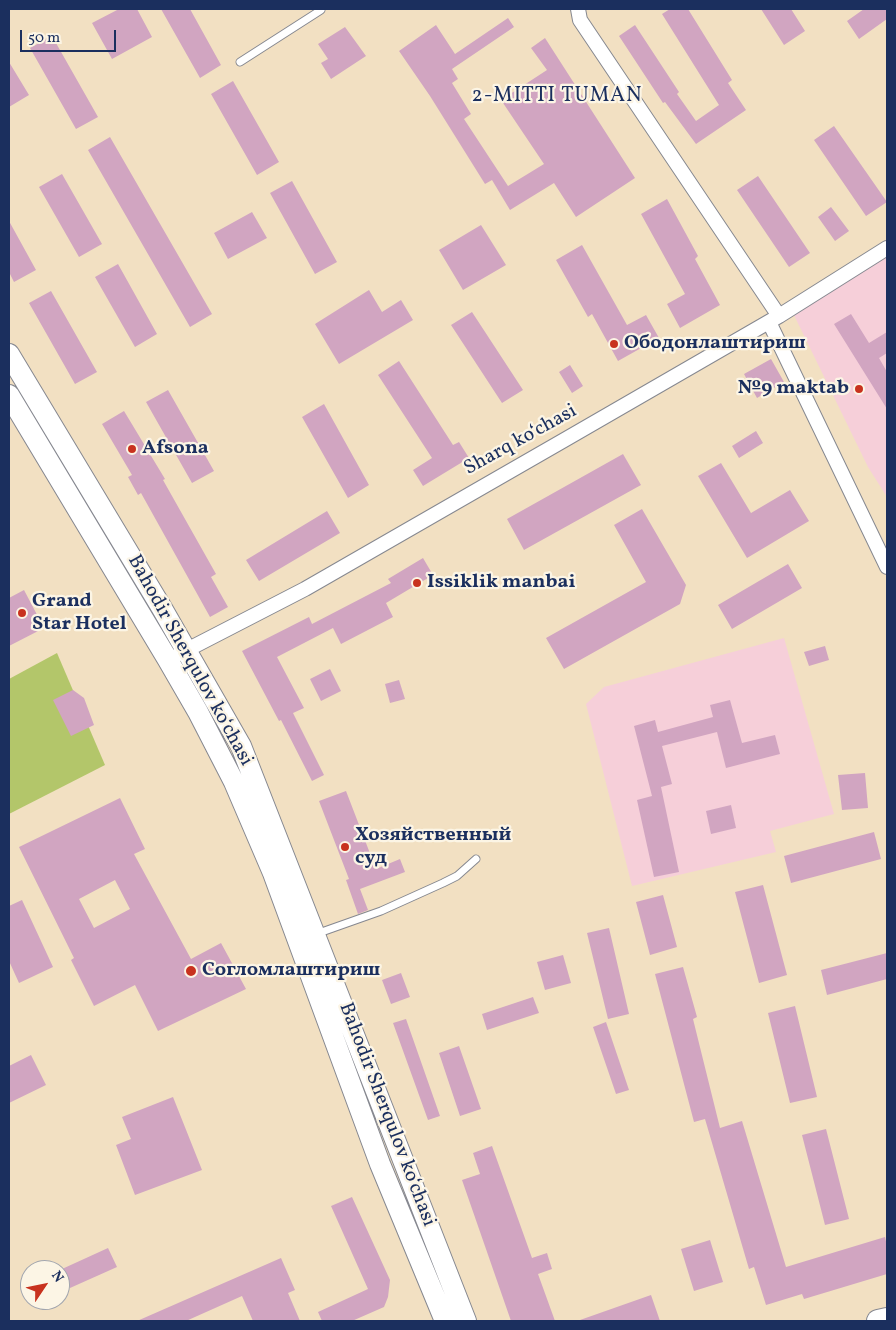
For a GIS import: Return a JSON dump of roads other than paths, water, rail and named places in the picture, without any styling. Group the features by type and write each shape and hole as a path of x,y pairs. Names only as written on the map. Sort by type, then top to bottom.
{"main road":[{"name":"Bahodir Sherqulov ko‘chasi","path":"9,354 163,610 241,746 466,1321"},
{"name":"Bahodir Sherqulov ko‘chasi","path":"9,395 168,660 198,712 234,782 273,873 380,1164 444,1321"},
{"path":"144,620 163,610"},
{"path":"878,1321 887,1319"}],"street":[{"path":"578,9 580,20 774,319 887,567"},
{"name":"Sharq ko‘chasi","path":"168,660 305,589 774,319 887,248"}],"lane":[{"path":"240,62 321,10"},
{"path":"316,934 381,910 443,883 457,876 476,859"}],"place":[{"name":"Ободонлаштириш","path":"614,344"},
{"name":"№9 maktab","path":"859,389"},
{"name":"Afsona","path":"132,449"},
{"name":"Issiklik manbai","path":"417,583"},
{"name":"Grand Star Hotel","path":"22,613"},
{"name":"Хозяйственный суд","path":"345,847"},
{"name":"Согломлаштириш","path":"191,971"}],"district":[{"name":"2-MITTI TUMAN","path":"557,97"}]}
